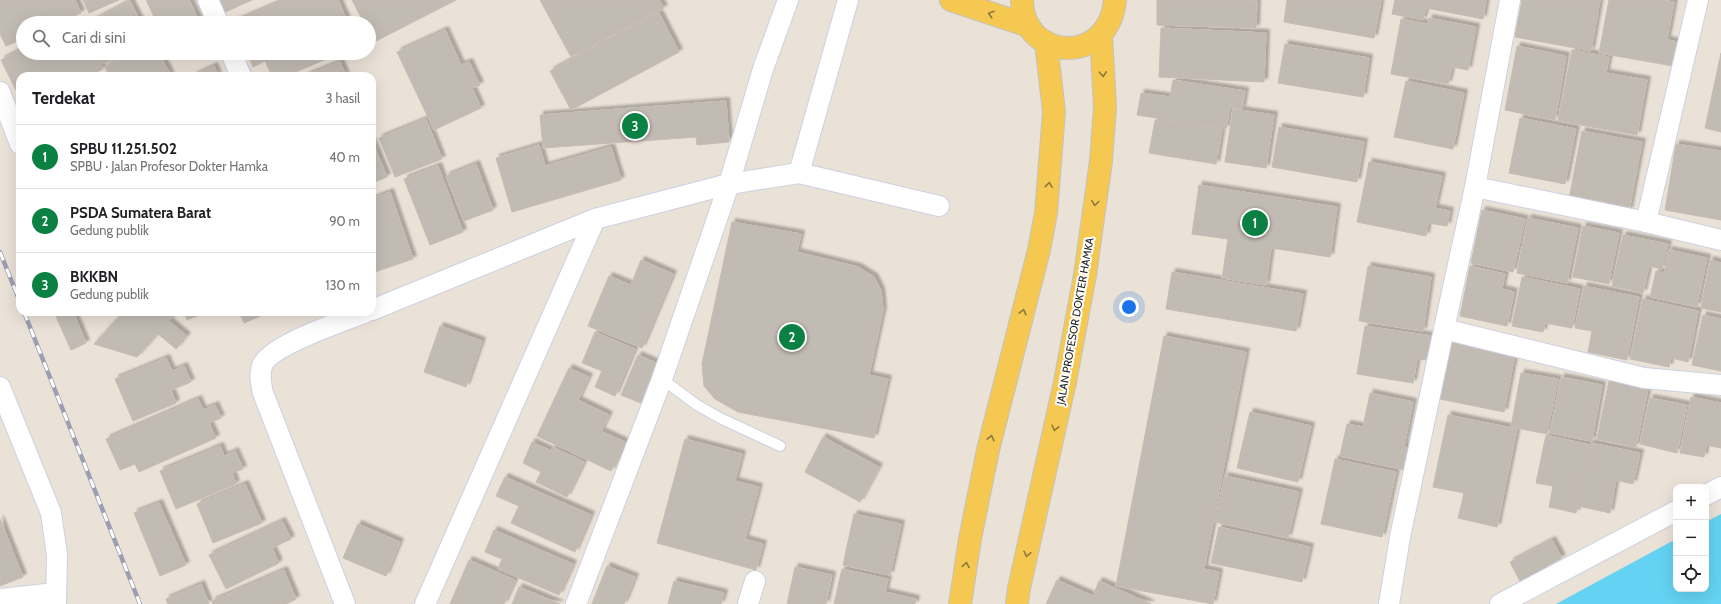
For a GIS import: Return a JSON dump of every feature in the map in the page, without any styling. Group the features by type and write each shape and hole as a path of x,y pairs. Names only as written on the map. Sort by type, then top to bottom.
{"main road":[{"path":"951,0 1028,26"},
{"path":"1022,0 1024,16 1028,26 1036,35 1057,47 1075,48 1092,42 1101,35 1109,25 1115,0"},
{"name":"JALAN PROFESOR DOKTER HAMKA","path":"1017,604 1019,588 1065,382 1085,275 1101,161 1106,106 1101,35"},
{"path":"960,604 970,539 988,450 1039,250 1046,213 1054,112 1046,42"}],"street":[{"path":"208,0 215,16"},
{"path":"576,604 662,379 729,184 763,69 788,0"},
{"path":"799,173 848,0"},
{"path":"1389,604 1400,537 1475,187 1510,0"},
{"path":"1646,222 1698,0"},
{"path":"234,60 239,72"},
{"path":"0,92 16,134"},
{"path":"376,308 595,219 729,184 799,173 939,206"},
{"path":"1475,187 1646,222 1721,240"},
{"path":"425,604 595,219"},
{"path":"345,604 263,393 261,372 266,359 282,346 356,316"},
{"path":"1444,329 1644,378 1721,385"},
{"path":"0,387 51,513 57,555 55,598 0,599"},
{"path":"1709,493 1721,487"},
{"path":"1500,604 1673,513"},
{"path":"748,604 755,581"}],"lane":[{"path":"662,379 697,405 720,418 780,446"}],"water":[{"path":"1721,514 1721,604 1556,604 1673,541 1673,592 1709,592 1709,520"}],"building":[{"path":"0,0 75,0 81,13 74,16 16,16 16,42 6,46 0,34"},
{"path":"83,0 119,0 89,13"},
{"path":"146,0 189,0 197,16 154,16"},
{"path":"217,0 252,0 223,13"},
{"path":"285,0 338,0 345,16 248,16"},
{"path":"352,0 456,0 376,41 376,16 360,16"},
{"path":"540,0 659,0 664,8 571,57"},
{"path":"1157,0 1257,1 1256,28 1157,25"},
{"path":"1287,0 1381,0 1374,38 1284,22"},
{"path":"1395,0 1486,0 1483,19 1426,8 1423,20 1392,14"},
{"path":"1522,0 1600,0 1591,51 1515,37"},
{"path":"1609,0 1661,0 1674,2 1667,40 1684,43 1679,67 1599,53"},
{"path":"130,1 138,16 102,16"},
{"path":"659,13 679,52 571,110 550,71"},
{"path":"1429,18 1476,27 1468,70 1452,67 1448,84 1391,74 1401,19 1428,24"},
{"path":"1161,28 1266,33 1264,82 1159,77"},
{"path":"445,30 461,65 469,62 480,85 472,88 481,108 434,130 397,52"},
{"path":"1285,44 1369,58 1363,97 1278,83"},
{"path":"1517,46 1566,56 1555,120 1505,110"},
{"path":"1572,50 1609,57 1606,73 1647,80 1637,135 1558,121"},
{"path":"16,52 16,60 98,60 103,69 97,72 16,72 16,90 1,60"},
{"path":"1721,53 1721,132 1705,128"},
{"path":"101,60 111,60 103,64"},
{"path":"118,60 163,60 169,72 108,72 105,67"},
{"path":"250,60 324,60 296,72 270,72 265,61 253,67"},
{"path":"340,62 344,72 315,72"},
{"path":"214,66 216,72 201,72"},
{"path":"1173,80 1245,91 1242,109 1230,107 1226,129 1137,115 1141,93 1170,97"},
{"path":"1406,81 1464,93 1453,149 1394,137"},
{"path":"726,101 729,142 697,145 696,137 543,148 540,115"},
{"path":"1233,109 1274,115 1266,168 1225,162"},
{"path":"1520,118 1576,129 1565,184 1509,173"},
{"path":"426,119 442,159 395,177 379,138"},
{"path":"1155,120 1222,130 1216,164 1149,153"},
{"path":"1279,127 1364,142 1357,182 1272,167"},
{"path":"1582,131 1642,142 1629,211 1569,199"},
{"path":"1676,144 1721,151 1721,220 1665,210"},
{"path":"539,145 545,166 611,147 621,180 512,212 496,158"},
{"path":"376,151 387,177 376,181"},
{"path":"1369,162 1442,176 1435,208 1450,211 1447,226 1428,223 1426,236 1357,222"},
{"path":"476,164 493,210 464,221 446,176"},
{"path":"438,166 463,232 430,245 404,179"},
{"path":"1199,185 1337,207 1330,257 1271,248 1266,285 1222,278 1228,239 1192,234"},
{"path":"390,192 413,259 376,272 376,197"},
{"path":"1482,210 1525,219 1513,272 1471,263"},
{"path":"1528,218 1578,228 1567,283 1517,273"},
{"path":"732,222 801,234 797,252 858,267 874,277 881,291 883,310 869,375 888,379 874,438 738,412 715,399 704,386 702,364"},
{"path":"1583,226 1619,233 1609,284 1573,277"},
{"path":"1623,235 1668,244 1662,269 1649,266 1643,293 1612,286"},
{"path":"1669,250 1707,258 1697,307 1650,297 1656,271 1664,273"},
{"path":"641,260 673,274 642,348 588,326 609,276 631,285"},
{"path":"1710,260 1721,263 1721,312 1701,308"},
{"path":"1368,266 1431,277 1423,331 1359,321"},
{"path":"1470,266 1505,274 1502,289 1514,292 1507,326 1460,316"},
{"path":"1172,272 1303,294 1296,331 1166,309"},
{"path":"1522,277 1580,289 1572,328 1545,323 1543,332 1512,326"},
{"path":"1584,286 1639,297 1627,360 1588,352 1592,331 1575,328"},
{"path":"1643,299 1698,311 1688,362 1671,358 1669,367 1630,359"},
{"path":"1703,315 1721,319 1721,371 1692,365"},
{"path":"56,316 75,316 86,343 71,350"},
{"path":"119,316 173,316 169,321 187,336 176,349 158,334 137,357 94,344"},
{"path":"186,316 198,316 187,320"},
{"path":"241,316 261,316 244,323"},
{"path":"440,326 482,341 466,387 424,372"},
{"path":"1365,326 1432,336 1428,360 1417,359 1413,383 1357,374"},
{"path":"595,332 635,349 615,396 595,387 602,371 582,363"},
{"path":"1164,336 1246,352 1204,569 1219,572 1213,604 1116,586"},
{"path":"1446,340 1515,354 1504,412 1435,398"},
{"path":"638,355 663,366 646,405 621,395"},
{"path":"166,358 172,371 184,366 191,382 171,390 176,403 133,421 115,379"},
{"path":"569,368 589,377 578,400 609,415 601,431 625,442 611,471 537,436"},
{"path":"1521,373 1558,379 1547,434 1511,427"},
{"path":"1561,377 1602,385 1592,441 1550,433"},
{"path":"1609,381 1648,389 1636,447 1597,439"},
{"path":"1370,393 1413,402 1404,447 1415,449 1410,471 1340,456 1347,424 1363,427"},
{"path":"1691,397 1721,403 1721,448 1706,445 1704,457 1680,453"},
{"path":"1650,398 1687,405 1677,453 1640,444"},
{"path":"198,399 203,410 215,405 221,418 209,423 216,438 139,472 135,464 120,470 106,439"},
{"path":"1250,412 1311,426 1298,482 1237,468"},
{"path":"1448,415 1517,429 1497,527 1458,518 1464,493 1433,487"},
{"path":"1546,435 1590,445 1576,513 1549,507 1553,486 1536,483"},
{"path":"823,437 879,467 860,502 805,472"},
{"path":"685,439 742,454 735,481 759,487 745,539 763,544 756,570 657,543"},
{"path":"532,442 551,451 553,447 584,462 567,497 536,482 541,472 523,463"},
{"path":"1591,443 1640,453 1633,484 1616,480 1610,513 1578,506"},
{"path":"220,446 224,456 235,451 243,469 232,473 236,484 176,509 160,471"},
{"path":"1335,459 1396,472 1382,537 1321,524"},
{"path":"1225,476 1299,492 1288,538 1215,522"},
{"path":"505,477 591,515 575,552 511,523 519,506 496,496"},
{"path":"245,484 262,523 213,543 197,504"},
{"path":"159,503 186,565 160,576 134,513"},
{"path":"854,514 901,524 890,575 843,565"},
{"path":"0,519 23,577 0,586"},
{"path":"282,521 291,539 272,548 279,563 226,589 209,555"},
{"path":"358,524 400,542 386,576 343,558"},
{"path":"1219,527 1310,547 1302,582 1211,563"},
{"path":"494,530 573,564 559,595 498,569 502,559 485,552"},
{"path":"1552,540 1562,558 1543,568 1548,577 1524,589 1510,562"},
{"path":"469,560 515,580 504,604 450,604"},
{"path":"607,566 635,577 624,604 592,604"},
{"path":"795,567 832,575 826,604 787,604"},
{"path":"842,569 888,579 885,592 916,599 915,604 834,604"},
{"path":"284,570 296,599 286,604 213,604 212,601"},
{"path":"1057,580 1093,596 1099,581 1151,604 1046,604"},
{"path":"674,581 724,593 721,604 668,604"},
{"path":"201,584 209,604 168,604 166,599"},
{"path":"519,587 560,604 512,604"}],"railway":[{"path":"0,252 16,292"},
{"path":"26,316 140,604"}],"place":[{"name":"BKKBN","path":"635,126"},
{"name":"SPBU 11.251.502","path":"1255,223"},
{"name":"PSDA Sumatera Barat","path":"792,337"}]}
